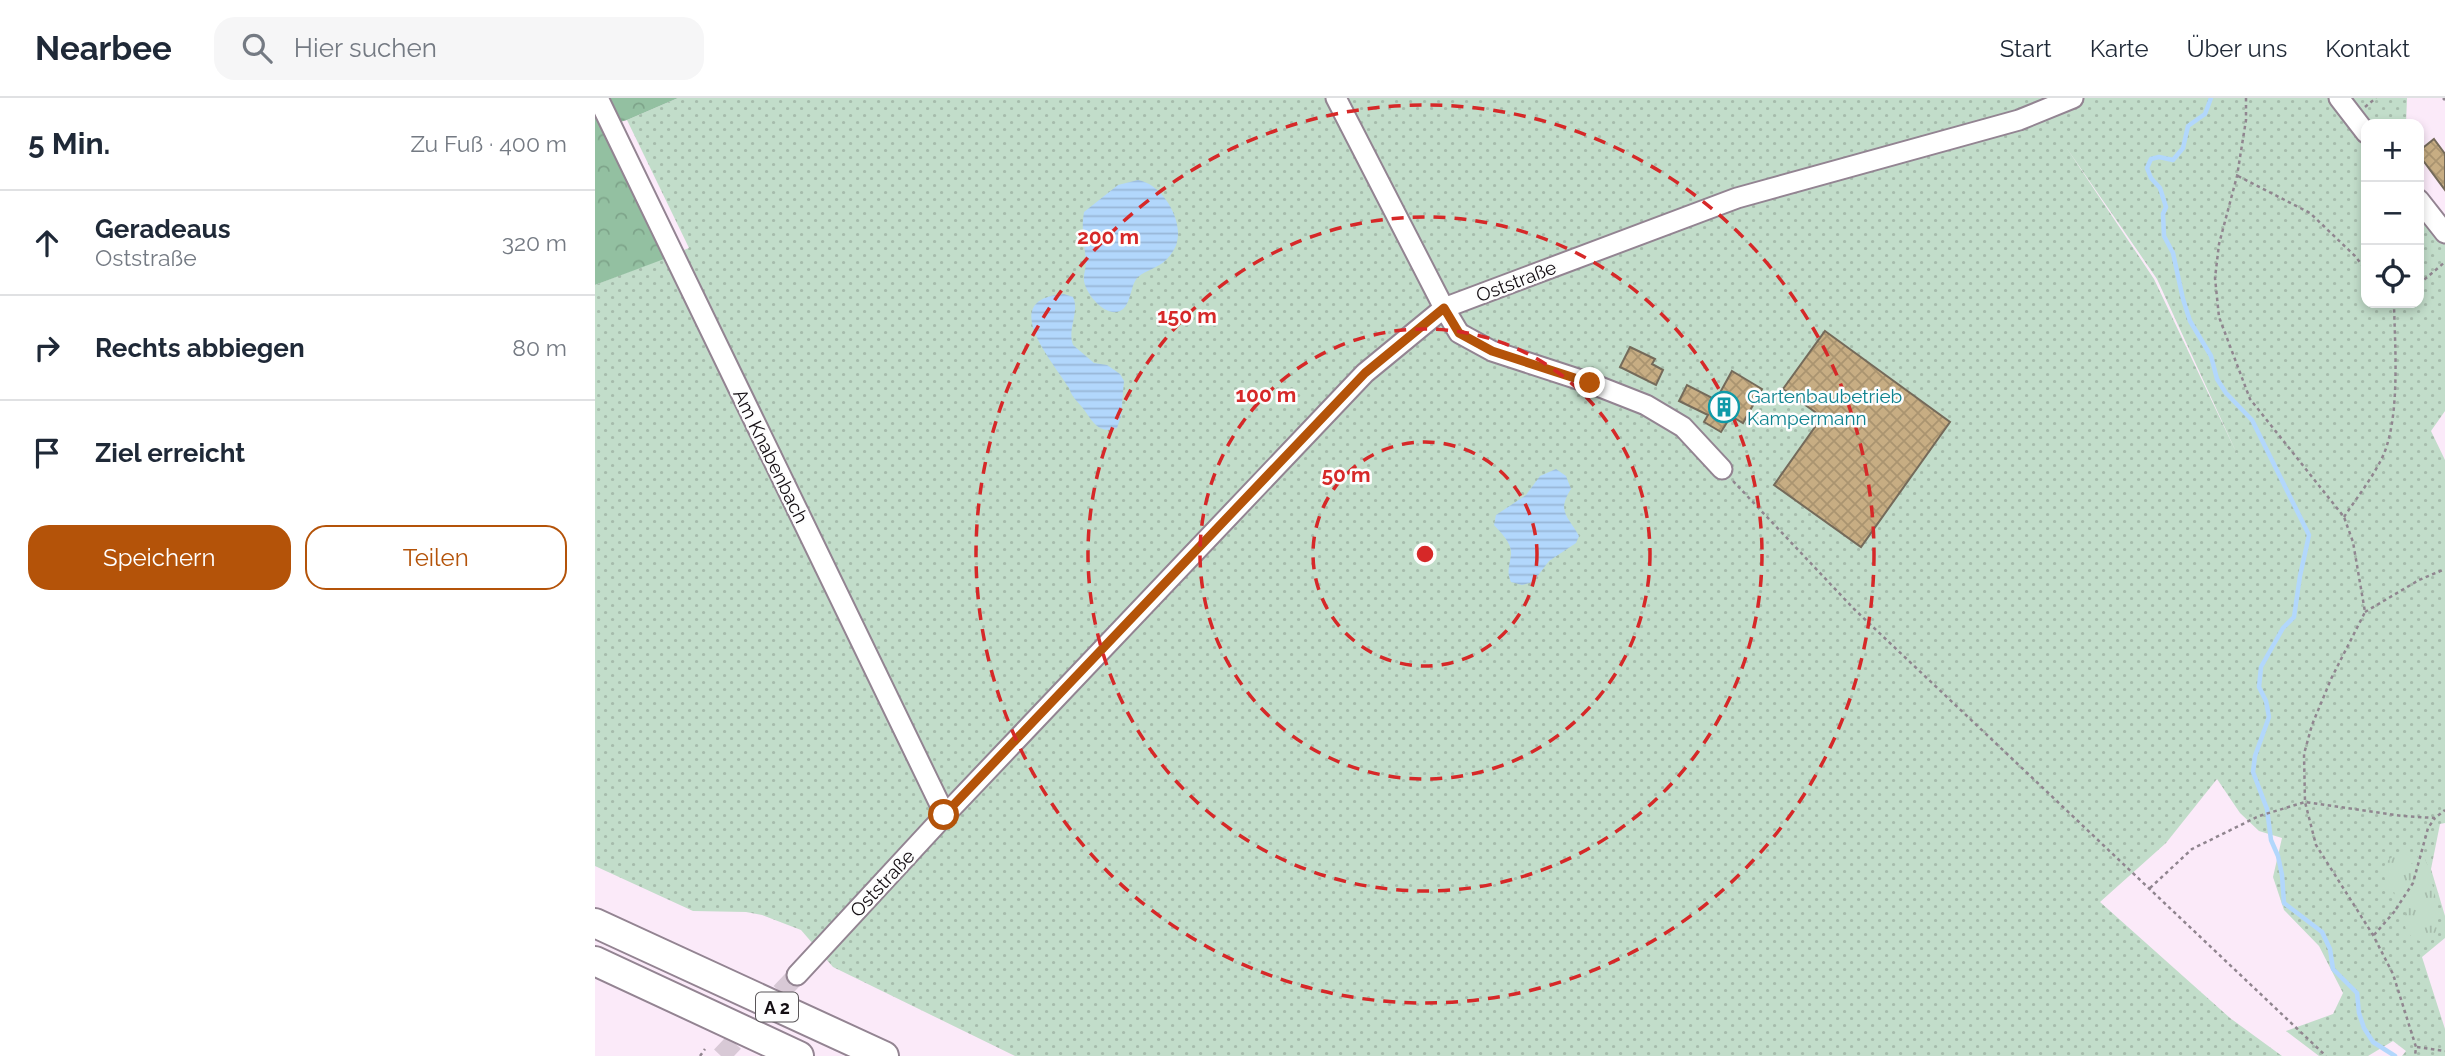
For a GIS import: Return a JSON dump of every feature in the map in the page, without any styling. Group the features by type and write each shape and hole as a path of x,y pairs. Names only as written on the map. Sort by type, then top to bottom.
{"highway":[{"name":"A 2","path":"595,923 884,1056"},
{"name":"A 2","path":"595,961 799,1056"}],"street":[{"name":"Am Knabenbach","path":"598,98 944,815"},
{"path":"1336,98 1459,333 1492,351 1590,383 1646,405 1682,427 1722,470"},
{"name":"Oststraße","path":"797,975 944,815 1365,373 1444,308 1737,198 2019,120 2073,98"},
{"path":"2339,98 2361,127"},
{"path":"2424,206 2445,233"}],"path":[{"path":"2246,98 2246,120 2237,176 2219,244 2215,278 2219,317 2250,399 2344,517 2353,542 2365,612"},
{"path":"2237,176 2310,213 2361,264"},
{"path":"2424,281 2445,262"},
{"path":"2344,517 2382,461 2392,425 2395,308"},
{"path":"1722,470 1854,609 2326,1056"},
{"path":"2414,1056 2416,1047 2393,974 2373,936 2316,845 2305,802 2304,754 2312,725 2331,679 2365,612 2419,580 2445,569"},
{"path":"2150,888 2192,849 2259,816 2305,802 2435,818"},
{"path":"2396,909 2413,883 2428,828 2445,810"},
{"path":"2373,936 2402,903"},
{"path":"2416,1047 2428,1046 2445,1051"},
{"path":"700,1056 705,1049"}],"green space":[{"path":"595,98 678,98 627,120 602,127 664,259 595,285"},
{"path":"678,98 2407,98 2406,119 2361,119 2361,308 2424,308 2424,189 2445,225 2445,411 2431,431 2445,460 2445,823 2440,824 2431,869 2445,916 2445,938 2422,957 2445,1029 2445,1056 2402,1056 2406,1051 2393,1041 2368,1056 2319,1056 2286,1031 2333,1014 2343,993 2319,946 2284,910 2273,877 2282,838 2259,831 2240,813 2217,779 2166,843 2100,902 2230,1018 2282,1056 1015,1056 833,967 801,930 762,915 746,912 693,911 595,866 595,285 689,248 627,120","holes":["2066,147 2157,279 2237,454 2154,279"]},
{"path":"2421,853 2436,898 2438,917 2435,933 2425,943 2409,934 2405,926 2407,908 2390,888 2384,873 2389,859 2398,854 2406,856 2412,864"}],"water":[{"path":"1138,180 1155,188 1169,204 1177,223 1177,242 1166,260 1138,277 1125,307 1111,312 1096,302 1084,281 1084,212 1118,185"},
{"path":"1064,294 1073,297 1075,303 1071,332 1073,345 1094,363 1107,365 1120,374 1124,381 1121,416 1117,428 1105,430 1092,421 1073,396 1035,332 1031,318 1034,307 1044,298"},
{"path":"1556,469 1566,476 1571,489 1564,509 1579,536 1576,543 1549,561 1533,582 1522,585 1511,582 1511,550 1494,525 1496,515 1526,495 1540,476"}],"building":[{"path":"2434,139 2445,154 2445,190 2424,162 2424,147"},
{"path":"1825,331 1950,422 1861,547 1774,485 1822,417 1783,389"},
{"path":"1630,347 1655,359 1652,364 1663,370 1656,385 1620,367"},
{"path":"1732,371 1762,389 1743,423 1731,416 1721,432 1704,422 1708,415 1679,401 1687,385 1716,400"}],"waterway":[{"path":"2211,98 2205,114 2188,126 2183,148 2173,160 2159,157 2151,159 2147,168 2160,188 2166,207 2163,214 2164,236 2173,253 2190,321 2211,356 2217,379 2226,393 2252,420 2309,535 2294,617 2283,628 2261,667 2259,687 2266,701 2269,717 2255,756 2253,772 2267,809 2271,840 2282,875 2284,903 2322,932 2330,949 2333,969 2357,993 2364,1028 2373,1042 2395,1056"}],"tunnel":[{"path":"721,1056 797,975"}],"place":[{"name":"Gartenbaubetrieb Kampermann","path":"1724,407"}],"route":[{"path":"944,815 1365,373 1444,308 1459,333 1492,351 1590,383"}]}
